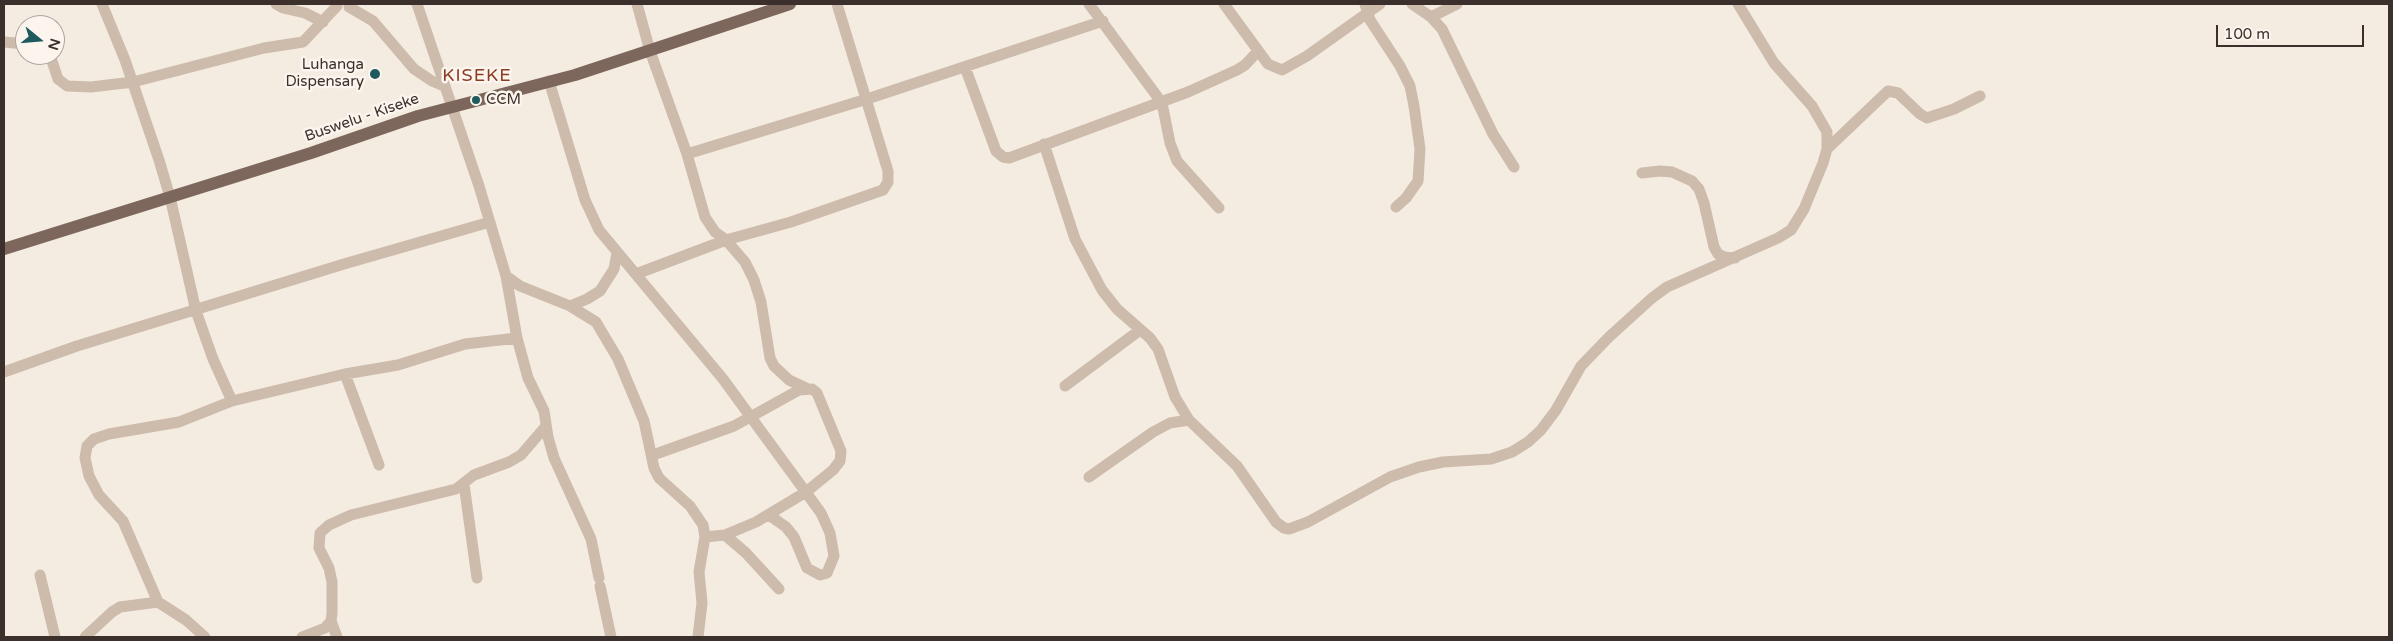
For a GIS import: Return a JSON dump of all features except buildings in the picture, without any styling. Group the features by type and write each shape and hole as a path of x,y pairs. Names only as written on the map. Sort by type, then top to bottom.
{"main road":[{"name":"Buswelu - Kiseke","path":"4,249 451,106 549,81 650,51 773,6 790,4"}],"street":[{"path":"276,4 283,8 304,13 323,22"},
{"path":"53,65 58,79 67,86 92,87 133,82 264,48 297,44 309,38 339,6 364,4"},
{"path":"417,4 490,222 506,276 517,338 528,378 544,411 550,447 591,539 611,637"},
{"path":"637,4 650,51 686,154 704,217 715,232 726,240 745,262 754,280 763,309 770,358 774,366 789,380 812,389 816,393 841,451 840,461 833,470 806,492 769,515 725,535 705,538"},
{"path":"636,274 726,240 791,222 883,190 888,182 888,171 837,4"},
{"path":"1089,4 1103,20 1162,103 1170,143 1177,161 1219,208"},
{"path":"1224,4 1268,64 1276,69 1289,68 1366,8 1380,4"},
{"path":"1412,4 1431,17 1442,29 1493,134 1514,166"},
{"path":"1431,17 1457,4"},
{"path":"1738,4 1774,63 1822,120 1827,132 1828,149"},
{"path":"105,5 133,82 170,197 196,311 213,359 232,401"},
{"path":"339,6 373,21 414,69 432,82 444,86"},
{"path":"1366,8 1410,86 1414,106 1420,148 1419,176 1414,188 1396,207"},
{"path":"686,154 867,99 1103,20"},
{"path":"965,67 996,151 1003,157 1009,158 1162,103 1237,70 1258,51"},
{"path":"549,81 598,230 751,416 821,513 830,533 834,556 833,563 827,573 820,575 807,568 794,537 786,527 769,515"},
{"path":"1044,144 1075,239 1088,266 1117,309 1150,338 1158,349 1175,397 1189,420 1238,466 1276,522 1284,528 1294,528 1397,474 1443,462 1491,459 1512,452 1528,442 1541,430 1556,410 1582,366 1636,312 1667,287 1735,258 1791,230 1804,209 1828,149 1888,91 1898,93 1920,114 1927,118 1954,109 1980,96"},
{"path":"1642,173 1660,170 1672,172 1692,181 1699,189 1704,203 1714,247 1718,254 1724,257 1735,258"},
{"path":"4,372 77,346 344,264 490,222"},
{"path":"570,306 587,299 600,290 614,270 617,253"},
{"path":"506,276 520,286 570,306 596,322 611,344 644,421 658,478 693,511 702,525 705,538 699,572 702,603 698,637"},
{"path":"1066,386 1140,330"},
{"path":"205,637 186,620 158,602 124,521 99,495 88,476 85,458 87,446 94,439 109,434 179,422 232,401 345,374 398,365 465,344 517,338"},
{"path":"345,374 379,465"},
{"path":"653,455 711,436 806,388"},
{"path":"1089,477 1154,432 1170,424 1189,420"},
{"path":"337,637 331,621 332,582 329,568 319,548 320,533 329,525 351,515 441,494 464,484 474,475 509,462 521,455 546,426"},
{"path":"464,484 477,578"},
{"path":"725,535 746,552 779,589"},
{"path":"40,575 55,637"},
{"path":"85,637 120,607 158,602"},
{"path":"302,637 325,628 331,621"}],"place":[{"name":"Luhanga Dispensary","path":"375,74"},
{"name":"CCM","path":"476,100"}],"district":[{"name":"KISEKE","path":"477,76"}]}
